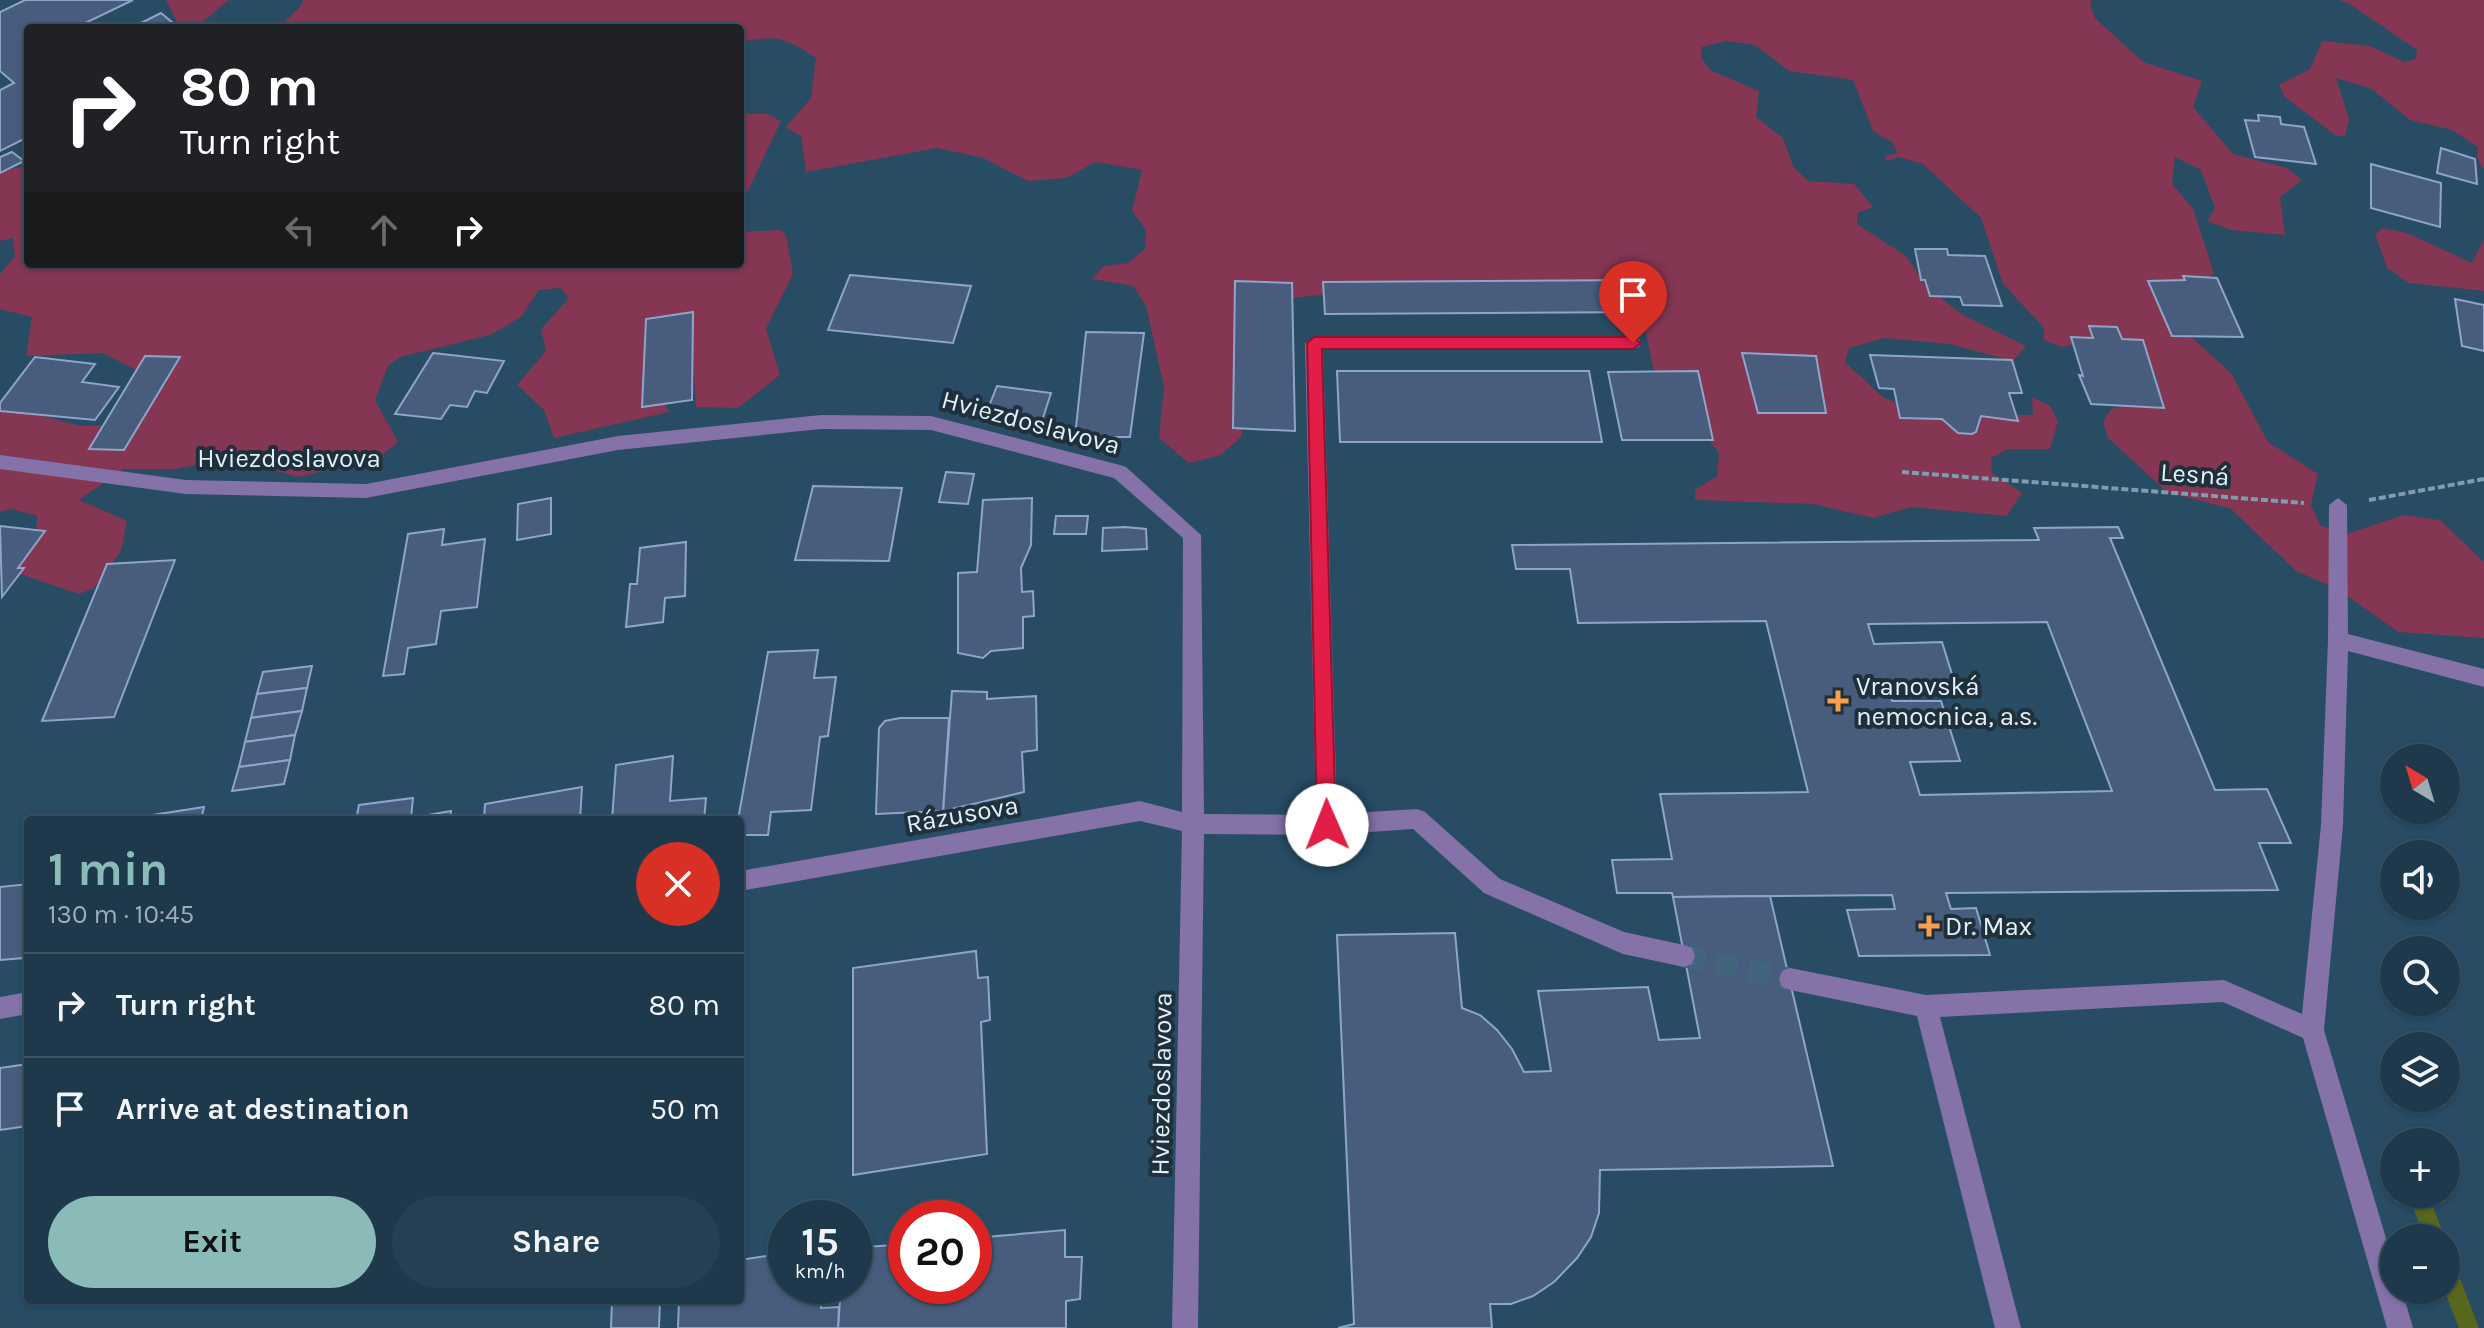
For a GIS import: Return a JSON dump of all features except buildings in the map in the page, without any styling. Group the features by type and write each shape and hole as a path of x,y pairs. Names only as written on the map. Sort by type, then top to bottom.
{"street":[{"path":"1327,825 1314,343 1633,343"},
{"name":"Hviezdoslavova","path":"0,462 186,487 366,491 618,443 821,422 915,422 931,423 1120,472 1192,535 1193,824 1185,1328"},
{"path":"2338,505 2338,640 2332,825 2312,1030 2400,1328"},
{"path":"2338,640 2484,678"},
{"name":"Rázusova","path":"744,880 1140,811 1193,824 1327,825 1417,819 1492,886 1623,943 1684,956"},
{"path":"1790,979 1926,1006 2224,991 2312,1030"},
{"path":"0,1008 24,1004"},
{"path":"1926,1006 2008,1328"}],"path":[{"name":"Lesná","path":"1902,472 2338,505 2484,479"}],"shaded area":[{"path":"166,0 229,0 202,22 177,22"},
{"path":"303,0 2092,0 2090,4 2095,18 2143,62 2202,81 2193,107 2233,154 2287,168 2302,180 2280,197 2285,235 2231,230 2207,221 2215,208 2201,170 2175,157 2172,184 2193,209 2214,273 2168,316 2231,373 2268,442 2318,474 2311,505 2320,525 2344,535 2403,515 2440,520 2484,562 2484,638 2398,632 2338,589 2296,571 2231,509 2167,492 2108,438 2103,422 2111,409 2159,399 2157,377 2131,343 2104,337 2062,347 2044,340 2044,328 2003,284 1981,218 1923,164 1899,157 1886,161 1885,156 1897,153 1893,143 1873,131 1853,80 1789,71 1755,45 1726,41 1702,47 1701,58 1712,71 1759,91 1756,117 1783,138 1794,168 1809,181 1854,184 1873,207 1857,213 1857,224 1906,256 1927,287 1963,315 2026,346 2013,361 1949,344 1885,338 1849,348 1845,362 1884,398 1927,414 2033,415 2032,397 2050,406 2058,421 2050,449 2008,449 1991,458 1992,473 2022,493 2007,516 1911,507 1873,518 1813,504 1695,500 1695,490 1717,476 1719,453 1654,372 1642,314 1622,299 1358,291 1257,302 1240,319 1242,436 1221,455 1189,463 1159,438 1164,387 1146,306 1133,286 1092,279 1104,266 1128,263 1145,249 1146,230 1132,211 1142,170 1096,162 1066,178 1028,181 983,158 937,148 806,172 801,136 786,127 811,98 816,58 781,40 744,41 744,24 282,24"},
{"path":"2339,0 2484,0 2484,169 2477,159 2478,147 2452,130 2410,120 2372,89 2336,78 2349,119 2345,136 2336,136 2285,97 2279,85 2310,69 2322,41 2370,46 2404,62 2416,59 2417,50"},
{"path":"744,114 767,114 781,121 748,191 744,194"},
{"path":"24,166 24,268 744,268 744,232 780,230 786,235 793,274 766,329 780,375 738,408 696,407 692,348 645,369 669,412 554,438 544,410 517,385 546,351 541,329 569,298 560,288 539,290 521,317 490,335 400,357 388,366 375,400 398,442 378,458 299,477 226,458 176,469 123,469 79,500 127,521 121,551 94,588 79,594 11,571 36,546 37,516 11,509 0,512 0,404 80,426 131,424 160,391 157,381 103,353 26,356 32,317 0,309 0,274 15,256 13,238 0,241 0,172"},
{"path":"2383,228 2407,233 2472,263 2484,239 2484,291 2409,283 2387,268 2375,234"}],"waterway":[{"path":"2423,1208 2430,1224"},
{"path":"2460,1304 2469,1328"}],"tunnel":[{"path":"1684,956 1790,979"}],"place":[{"name":"Vranovská nemocnica, a.s.","path":"1838,701"},
{"name":"Dr. Max","path":"1929,926"}],"route":[{"path":"1327,825 1314,343 1633,343"}]}
